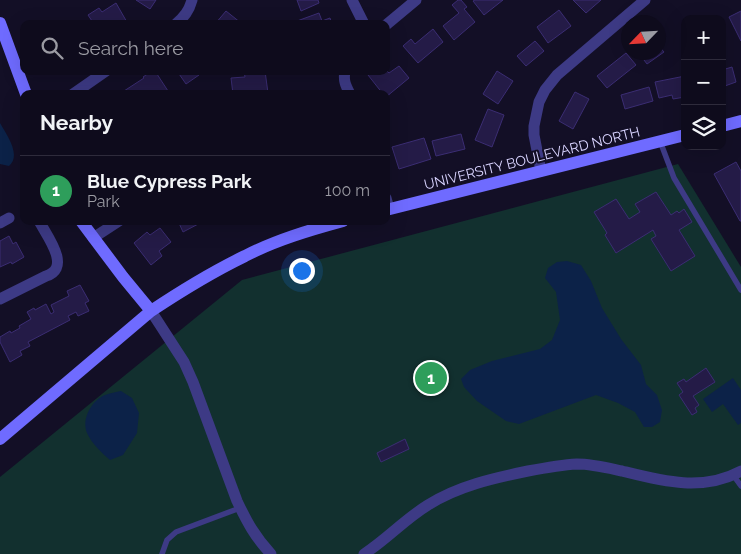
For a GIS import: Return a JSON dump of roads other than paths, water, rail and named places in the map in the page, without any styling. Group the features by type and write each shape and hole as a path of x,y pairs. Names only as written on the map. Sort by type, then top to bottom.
{"street":[{"path":"352,0 362,20"},
{"path":"390,22 416,0"},
{"path":"180,20 185,16 192,1"},
{"path":"541,171 534,126 539,102 545,90 557,75 642,1"},
{"path":"0,23 5,50 24,90"},
{"path":"79,90 100,75"},
{"path":"343,75 348,90"},
{"path":"726,125 741,121"},
{"name":"UNIVERSITY BOULEVARD NORTH","path":"390,205 541,171 681,136"},
{"path":"0,299 52,274 56,270 58,263 56,253 41,225"},
{"path":"84,225 151,311 184,362 240,508 250,529 271,554"},
{"path":"93,238 113,225"},
{"path":"0,439 151,311 214,272 246,255 289,237 330,225"},
{"path":"364,554 413,515 444,496 470,485 514,474 563,465 580,464 603,467 666,481 689,483 715,481 737,473"}],"lane":[{"path":"660,141 674,178 741,290"},
{"path":"737,473 741,486"},
{"path":"162,554 167,540 176,532 240,508"}],"water":[{"path":"0,123 12,144 14,156 9,166 0,164"},
{"path":"567,261 581,265 591,281 602,308 621,339 641,365 646,384 657,395 662,410 660,422 652,427 644,427 635,412 596,395 519,424 506,421 477,401 464,387 461,379 470,370 492,361 540,349 552,340 560,320 556,292 545,278 548,268 557,262"},
{"path":"733,378 741,390 741,423 738,425 723,404 712,412 703,399"},
{"path":"121,391 132,398 139,413 137,433 123,455 110,460 97,448 89,437 85,422 92,406 100,397"}],"place":[{"name":"Blue Cypress Park","path":"431,378"}]}
